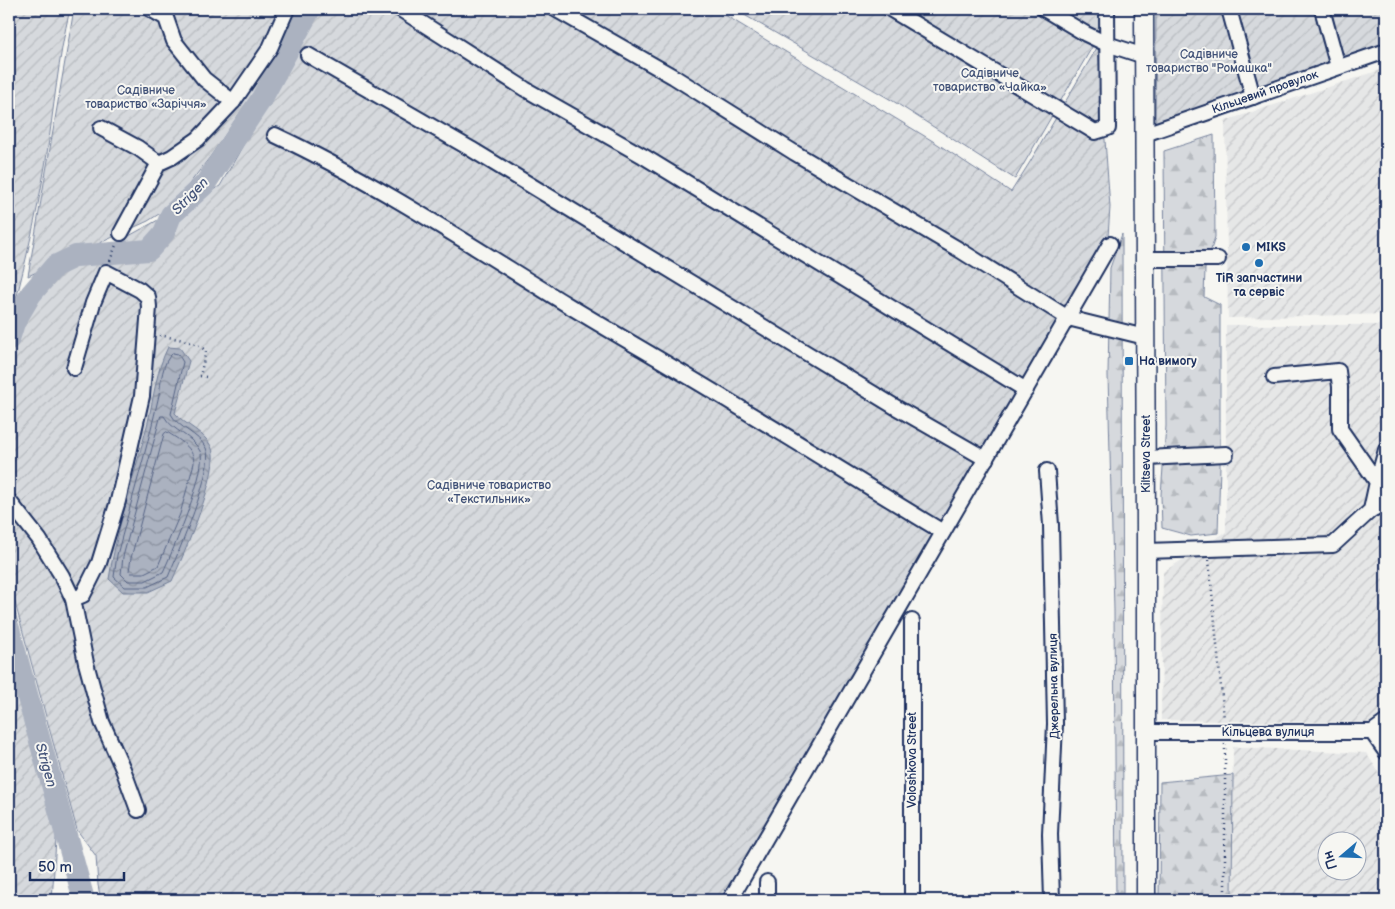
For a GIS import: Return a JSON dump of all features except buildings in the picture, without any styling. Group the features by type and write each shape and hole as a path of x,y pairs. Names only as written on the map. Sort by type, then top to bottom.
{"main road":[{"name":"Kiltseva Street","path":"1144,9 1146,900"}],"street":[{"path":"150,9 166,18 174,41 204,80 233,102"},
{"path":"121,233 159,163 172,157 198,139 233,102 270,48 287,9"},
{"path":"400,9 525,89 643,156 1026,390"},
{"path":"555,9 674,77 795,153 958,249 1068,318 1145,338"},
{"path":"890,9 1095,132 1108,128 1107,9"},
{"path":"1044,9 1107,44 1144,56"},
{"path":"1229,9 1254,97"},
{"path":"1322,9 1338,67"},
{"name":"Кільцевий провулок","path":"1144,134 1386,51"},
{"path":"308,55 471,149 897,408 986,459"},
{"path":"101,128 138,148 159,163"},
{"path":"275,136 308,151 431,220 943,532"},
{"path":"730,900 1110,244"},
{"path":"1144,259 1218,259"},
{"path":"73,599 83,595 99,563 118,501 142,396 149,306 148,297 140,290 106,272 93,303 74,368"},
{"path":"1274,377 1338,371 1340,429 1377,482"},
{"path":"1371,510 1386,450"},
{"path":"1146,458 1226,454"},
{"name":"Джерельна вулиця","path":"1047,471 1051,526 1055,724 1050,834 1052,900"},
{"path":"9,501 39,539 62,576 73,599 86,663 102,722 123,769 138,810"},
{"path":"1146,551 1333,545 1371,510 1386,503"},
{"name":"Voloshkova Street","path":"912,621 912,900"},
{"path":"1386,722 1372,732 1386,752"},
{"name":"Кільцева вулиця","path":"1147,732 1372,732"},
{"path":"767,882 767,900"}],"path":[{"path":"106,272 121,233"},
{"path":"146,332 201,346 206,351 200,376 206,378"},
{"path":"1208,549 1225,732 1225,900"}],"shaded area":[{"path":"1386,68 1386,314 1228,318 1225,121"},
{"path":"1226,325 1386,325 1386,711 1368,723 1161,720 1163,572 1226,532"},
{"path":"1233,747 1366,753 1386,783 1386,900 1232,900"}],"green space":[{"path":"9,9 70,9 62,46 46,160 38,202 9,328"},
{"name":"Садівниче товариство «Заріччя»","path":"74,9 301,9 269,70 210,157 173,205 148,221 28,276"},
{"name":"Садівниче товариство «Текстильник»","path":"320,9 715,9 936,143 1011,192 1098,46 1110,207 1106,266 1063,331 727,900 101,900 96,856 77,830 9,581 9,355 17,325 56,276 220,186"},
{"name":"Садівниче товариство «Чайка»","path":"734,9 1102,9 1102,30 1015,179 893,101"},
{"name":"Садівниче товариство \"Ромашка\"","path":"1156,9 1386,9 1386,57 1155,135"},
{"path":"1214,135 1215,237 1205,269 1204,297 1220,305 1218,533 1191,536 1162,528 1161,495 1166,426 1164,151"},
{"path":"1122,234 1123,900 1116,900 1114,610 1108,375 1110,268"},
{"path":"9,590 60,780 52,900 9,900"},
{"path":"1233,775 1232,900 1159,900 1160,782"}],"water":[{"path":"168,347 180,348 189,361 175,413 204,436 211,446 213,457 211,473 200,513 172,581 148,592 123,592 109,579 112,559 148,422 158,374"}],"waterway":[{"name":"Strigen","path":"9,339 14,323 31,294 55,266 76,256 149,250 164,233 171,215 205,184 262,98 310,9"},
{"name":"Strigen","path":"9,629 84,900"}],"place":[{"name":"MIKS","path":"1246,247"},
{"name":"TiR запчастини та сервіс","path":"1259,263"},
{"name":"На вимогу","path":"1129,361"}]}
